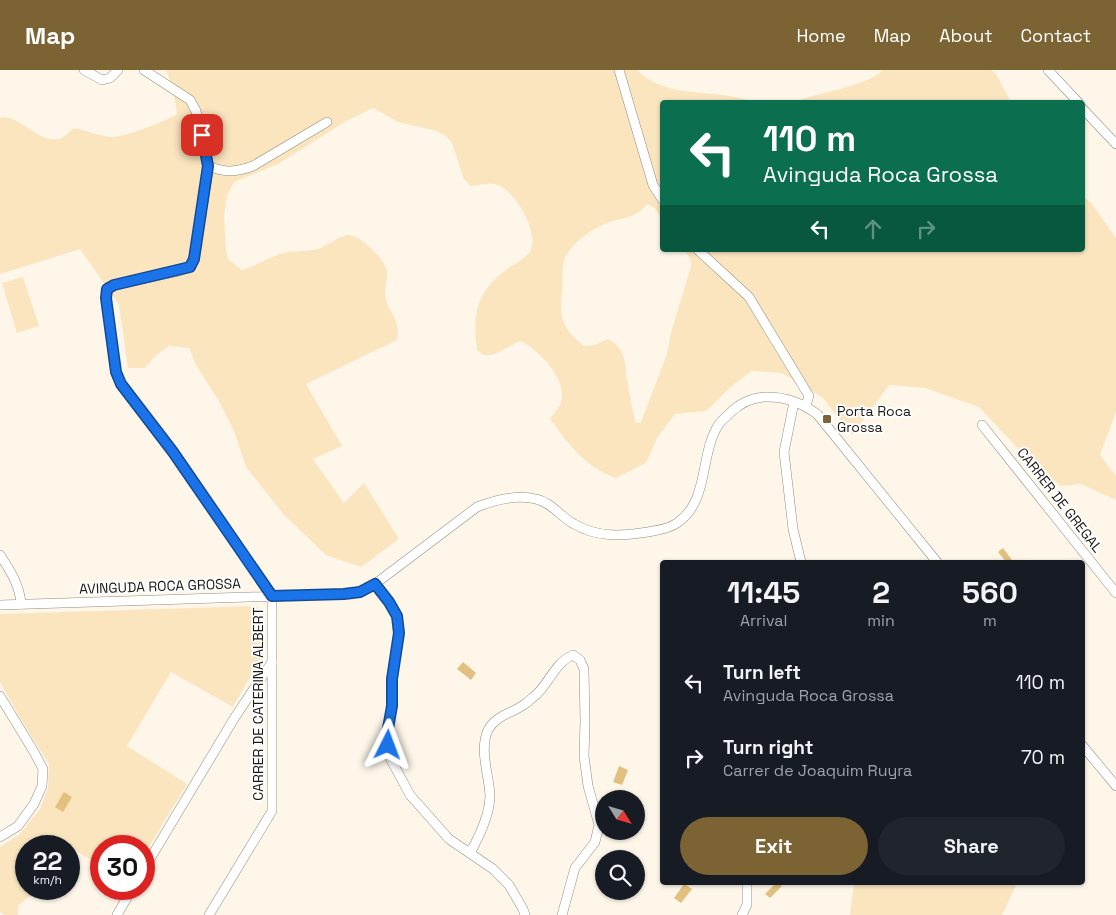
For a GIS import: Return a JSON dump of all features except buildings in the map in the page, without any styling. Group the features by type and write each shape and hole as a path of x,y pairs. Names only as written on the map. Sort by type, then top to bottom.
{"street":[{"path":"84,70 102,80 110,78 118,70"},
{"path":"144,70 184,96 194,105 208,166 194,259 190,267 114,285 107,289 106,298 116,372 121,384 173,452 272,596"},
{"path":"620,70 653,185 660,196"},
{"path":"1048,70 1076,100"},
{"path":"1085,111 1116,144"},
{"path":"208,166 226,172 243,170 253,166 326,122"},
{"path":"700,252 749,297 809,396 806,405 817,414 934,560"},
{"name":"AVINGUDA ROCA GROSSA","path":"0,605 360,592 375,584 477,507 491,502 524,496 546,502 573,524 603,534 622,536 662,529 676,524 695,503 712,437 720,423 735,408 752,398 780,398 806,405"},
{"path":"794,402 784,452 793,529 801,560"},
{"name":"CARRER DE GREGAL","path":"982,425 1116,593"},
{"path":"0,555 14,578 21,604"},
{"path":"375,584 397,616 399,633 392,679 392,706 387,734 389,756 410,795 449,839 493,869 509,885 525,915"},
{"name":"CARRER DE CATERINA ALBERT","path":"209,915 272,811 272,596"},
{"path":"470,853 480,836 490,798 484,748 489,730 497,719 525,704 538,693 560,664 566,658 573,655 580,660 584,668 584,756 588,786 599,825 595,842 575,868 562,915"},
{"path":"155,851 235,717 272,662"},
{"path":"0,696 43,769 42,786 34,804 18,826 0,837"},
{"path":"1085,748 1116,786"},
{"path":"742,915 747,905 747,885"},
{"path":"117,915 126,900"}],"shaded area":[{"path":"166,70 637,70 655,83 677,90 731,96 748,100 660,100 660,216 655,208 647,204 634,215 609,222 592,230 576,243 565,257 561,301 564,323 571,334 584,346 594,345 608,339 619,348 624,358 636,423 641,422 667,354 671,333 691,266 691,261 686,252 1085,252 1085,198 1092,204 1116,238 1116,412 1100,455 1116,476 1116,500 1081,484 1061,486 1032,463 979,407 925,388 889,385 852,435 823,398 782,373 752,371 733,385 706,411 675,414 657,438 646,463 616,478 595,468 578,454 550,419 561,403 562,394 556,375 543,358 528,345 520,341 493,355 484,355 477,350 476,314 483,295 497,278 529,253 532,245 529,225 519,204 505,189 498,185 471,186 464,179 452,143 446,136 437,131 398,122 373,108 346,121 280,163 234,182 227,196 224,216 228,259 242,270 284,253 318,249 349,235 360,239 372,249 382,260 387,271 386,300 396,321 397,340 306,384 342,446 313,459 344,503 364,483 399,539 361,567 326,555 284,515 246,467 234,431 219,401 196,365 189,348 169,346 155,356 145,368 128,368 119,305 80,249 0,274 0,118 14,119 43,137 51,139 58,139 74,128 117,137 155,125 177,114 173,89"},
{"path":"883,70 991,70 996,74 1010,100 800,100 855,85 877,75"},
{"path":"23,277 39,326 17,333 2,283"},
{"path":"1003,548 1012,560 1004,560 998,552"},
{"path":"256,606 265,615 263,654 233,707 171,672 127,746 187,784 155,837 155,835 90,835 90,859 80,853 80,835 19,835 40,809 48,788 49,764 0,682 0,614"},
{"path":"463,662 476,673 471,680 457,669"},
{"path":"619,766 628,770 622,785 613,782"},
{"path":"64,792 72,797 63,812 55,807"},
{"path":"15,838 15,900 25,900 18,906 18,915 4,915 0,912 0,847"},
{"path":"683,885 692,889 681,903 674,898"},
{"path":"774,885 782,886 770,898 765,894"},
{"path":"854,885 1016,885 1002,915 850,915"}],"place":[{"name":"Porta Roca Grossa","path":"827,419"}],"route":[{"path":"202,135 208,166 194,259 190,267 114,285 107,289 106,298 116,372 121,384 173,452 272,596 344,594 360,592 375,584 389,602 397,616 399,633 392,679 392,706 387,734 388,745"}]}
